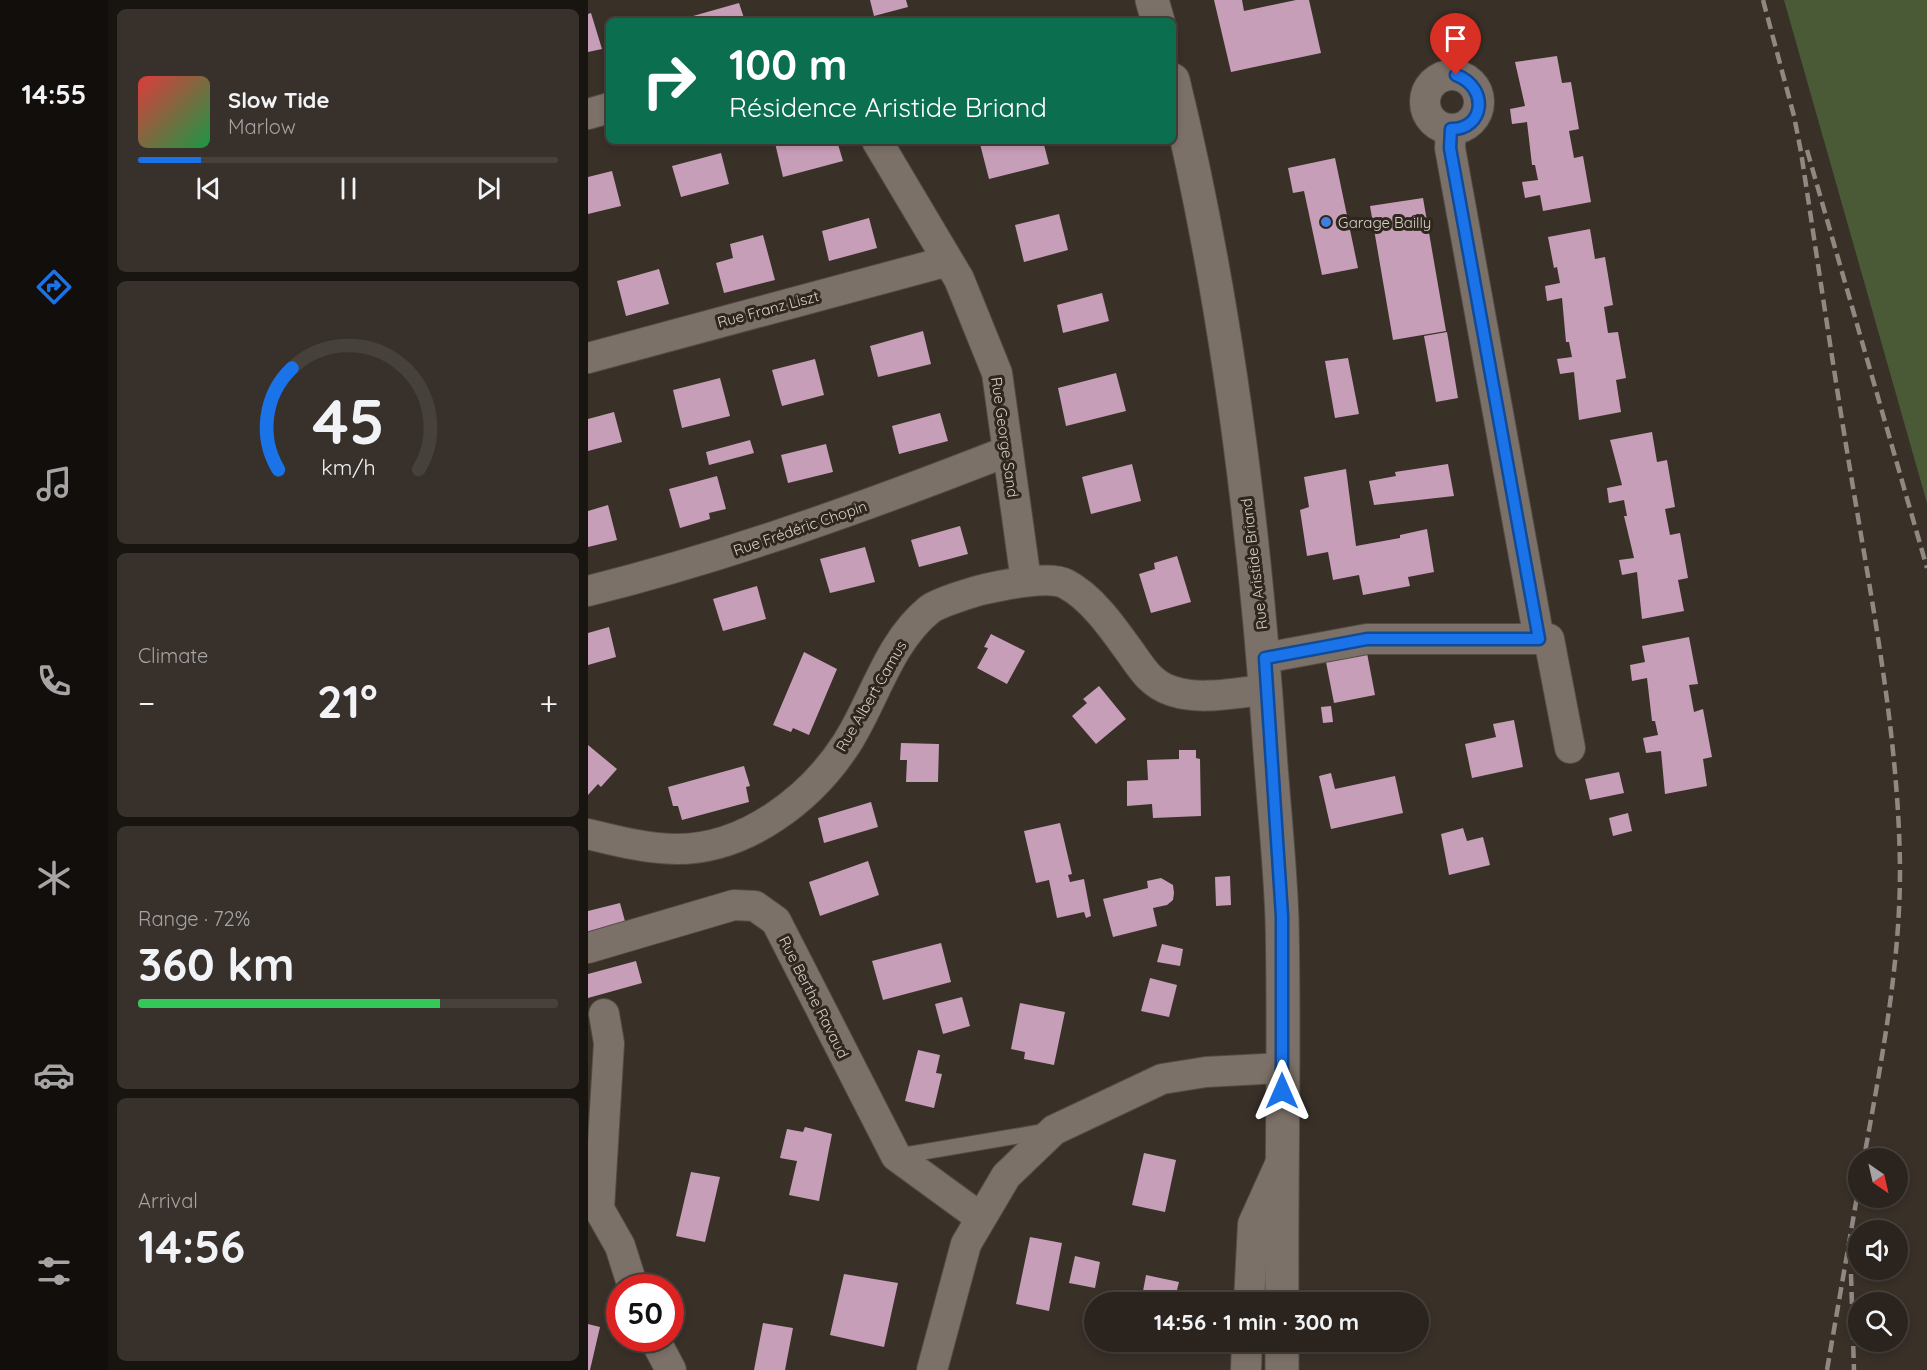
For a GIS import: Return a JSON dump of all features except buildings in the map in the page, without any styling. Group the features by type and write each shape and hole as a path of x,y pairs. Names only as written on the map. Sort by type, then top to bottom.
{"main road":[{"path":"1152,0 1157,18"},
{"name":"Rue Aristide Briand","path":"1176,92 1188,140 1222,328 1250,515 1266,674 1282,916 1282,1292"},
{"path":"1282,1352 1282,1370"}],"street":[{"path":"588,114 606,109"},
{"path":"1451,129 1450,148 1539,639 1549,639 1570,748"},
{"name":"Rue George Sand","path":"879,144 959,279 997,373 1026,581"},
{"name":"Rue Franz Liszt","path":"588,358 948,261"},
{"name":"Rue Frédéric Chopin","path":"588,591 682,567 747,546 889,498 1008,451"},
{"name":"Rue Albert Camus","path":"588,834 625,844 678,849 721,842 764,825 812,787 847,743 877,681 900,644 931,608 983,590 1026,581 1064,583 1104,616 1148,678 1170,691 1193,696 1266,674 1367,639 1539,639"},
{"name":"Rue Berthe Ravaud","path":"588,948 734,905 755,906 776,921 896,1156 981,1218"},
{"path":"604,1014 609,1043 599,1209 620,1246 629,1274"},
{"path":"932,1370 966,1244 1006,1176 1054,1130 1162,1079 1206,1072 1283,1068"},
{"name":"Rue Aristide Briand","path":"1250,1292 1253,1224 1281,1162"},
{"path":"661,1352 671,1370"},
{"path":"1246,1370 1247,1352"}],"lane":[{"path":"896,1156 1054,1130"}],"green space":[{"path":"1784,0 1927,0 1927,503"}],"railway":[{"path":"1763,0 1794,116 1801,152 1885,686 1896,778 1900,870 1897,943 1888,1015 1866,1148"},
{"path":"1807,150 1927,568"},
{"path":"1827,1370 1855,1208"},
{"path":"1851,1280 1854,1370"}],"place":[{"name":"Garage Bailly","path":"1326,222"}],"route":[{"path":"1282,1091 1282,916 1265,658 1367,639 1539,639 1450,148 1451,129 1464,127 1472,120 1478,110 1480,99 1476,88 1468,79 1456,75"}]}
